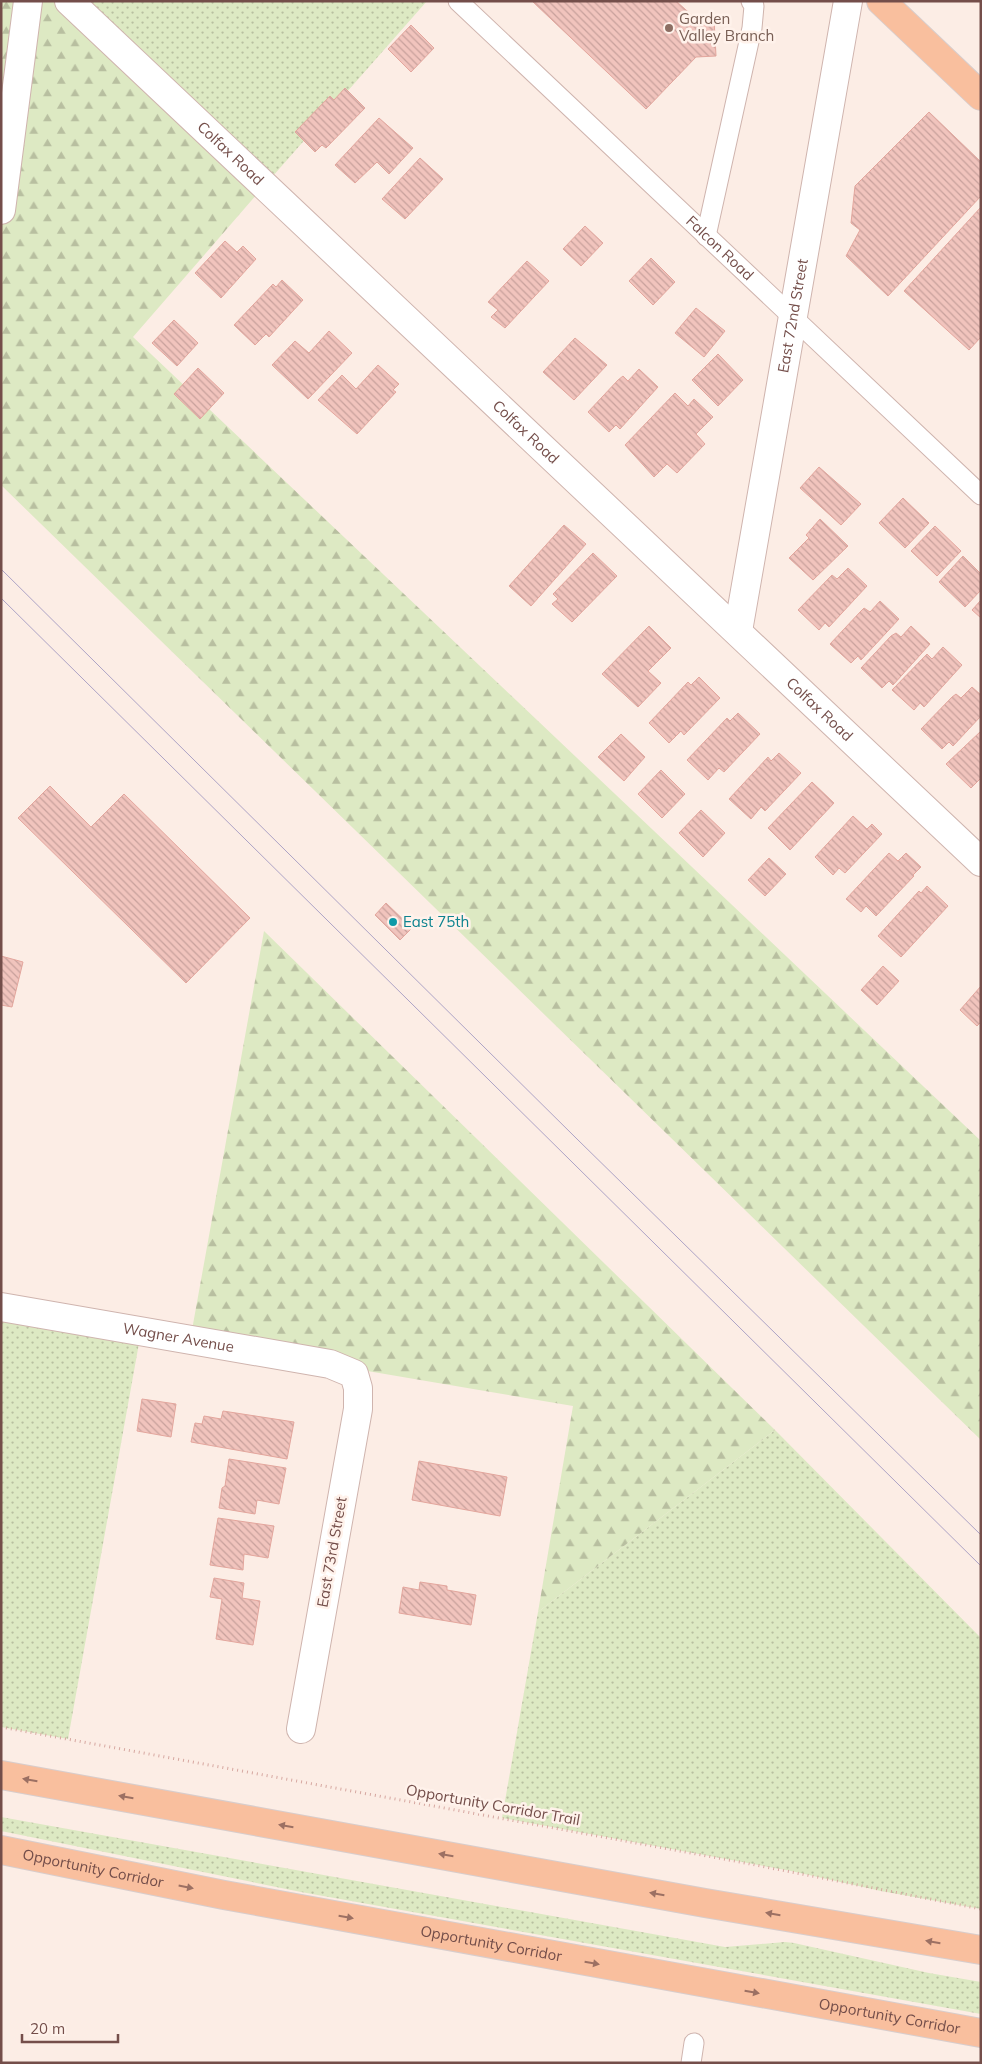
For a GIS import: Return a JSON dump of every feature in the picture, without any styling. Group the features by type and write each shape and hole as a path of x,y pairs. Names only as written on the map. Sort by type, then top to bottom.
{"main road":[{"path":"880,1 981,96"},
{"path":"1,1775 705,1903 981,1950"},
{"name":"Opportunity Corridor","path":"1,1850 242,1898 981,2033"}],"street":[{"path":"1,210 28,1"},
{"name":"Colfax Road","path":"69,1 981,862"},
{"name":"East 72nd Street","path":"738,631 848,1"},
{"name":"Wagner Avenue","path":"1,1307 330,1364 354,1374"},
{"name":"East 73rd Street","path":"300,1729 358,1409 358,1388 354,1374"}],"lane":[{"name":"Falcon Road","path":"458,1 981,495"},
{"path":"706,236 752,28 754,6 752,1"},
{"path":"691,2063 694,2043"}],"path":[{"name":"Opportunity Corridor Trail","path":"1,1727 757,1865 981,1910"}],"green space":[{"path":"1,1 69,1 265,185 133,337 981,1141 981,1440 1,485"},
{"path":"69,1 427,1 265,185"},
{"path":"264,931 775,1430 538,1612 573,1406 190,1341"},
{"path":"1,1307 141,1332 68,1739 1,1727"},
{"path":"775,1430 981,1638 981,1909 881,1891 791,1871 502,1818 538,1612"},
{"path":"1,1817 725,1947 785,1942 794,1943 929,1973 981,1982 981,2014 301,1892 1,1831"}],"building":[{"path":"532,1 676,1 695,18 714,19 716,56 696,57 646,109"},
{"path":"411,25 434,48 411,72 388,49"},
{"path":"345,88 365,108 326,148 322,145 315,152 295,132 330,96 334,100"},
{"path":"929,112 981,162 981,196 888,296 846,256 860,230 851,223 855,186"},
{"path":"379,118 413,148 389,174 377,162 355,183 335,165"},
{"path":"420,158 443,179 405,219 382,199"},
{"path":"981,207 981,337 969,350 904,291"},
{"path":"585,226 603,243 581,266 563,249"},
{"path":"225,241 237,252 243,246 256,259 221,298 195,273"},
{"path":"651,258 675,282 653,305 629,281"},
{"path":"527,261 549,281 505,328 491,317 498,310 488,302"},
{"path":"282,280 303,300 269,337 266,334 255,345 234,325 273,284 276,287"},
{"path":"696,308 725,331 704,357 675,333"},
{"path":"174,320 198,343 177,366 152,343"},
{"path":"329,331 352,353 308,399 272,365 295,341 309,353"},
{"path":"575,338 607,365 574,400 543,372"},
{"path":"718,354 743,380 718,406 692,380"},
{"path":"378,365 399,384 393,390 396,392 357,434 318,400 342,375 356,389"},
{"path":"198,368 224,393 200,419 174,394"},
{"path":"639,369 658,387 620,429 616,425 609,432 588,412 618,380 623,376 628,381"},
{"path":"675,393 688,406 694,399 713,417 696,434 705,444 677,473 667,464 654,477 625,445"},
{"path":"819,467 861,504 841,525 800,488"},
{"path":"903,498 929,523 905,548 879,523"},
{"path":"820,519 848,546 813,580 789,558 809,538 806,535"},
{"path":"564,525 586,544 531,606 509,586"},
{"path":"935,526 961,551 937,576 911,551"},
{"path":"593,553 617,576 572,622 552,604 558,599 553,594"},
{"path":"963,556 981,574 981,590 965,607 939,582"},
{"path":"848,568 867,586 829,627 825,623 819,630 798,610 832,575 837,579"},
{"path":"981,600 981,618 972,610"},
{"path":"880,601 899,619 861,660 858,656 851,663 830,644 864,608 870,612"},
{"path":"649,626 671,648 648,671 661,683 638,707 602,674"},
{"path":"911,626 930,644 893,685 889,681 882,688 861,668 891,636 896,633 901,637"},
{"path":"943,647 962,665 924,707 920,703 914,710 892,690 927,654 932,659"},
{"path":"699,677 720,698 684,735 681,731 669,743 649,723 688,682 691,685"},
{"path":"972,687 981,695 981,716 953,746 949,742 942,749 921,729 952,697 956,694 961,698"},
{"path":"738,713 760,734 724,772 719,768 708,780 687,760 727,718 730,721"},
{"path":"981,731 981,778 971,788 946,764"},
{"path":"621,734 645,757 624,781 598,757"},
{"path":"779,753 801,773 765,811 761,807 751,819 729,799 768,757 771,761"},
{"path":"661,770 685,794 662,818 638,794"},
{"path":"812,782 834,803 790,850 768,828"},
{"path":"50,786 91,827 124,794 250,918 186,983 18,818"},
{"path":"701,810 725,833 703,857 679,833"},
{"path":"853,816 867,829 872,824 882,834 845,873 839,868 833,875 815,857"},
{"path":"889,853 898,861 906,853 921,867 876,916 866,906 861,912 846,899"},
{"path":"769,858 786,874 765,896 748,880"},
{"path":"927,886 948,906 901,957 878,936 919,891 921,893"},
{"name":"East 75th","path":"386,903 412,928 400,940 375,915"},
{"path":"1,956 23,962 12,1007 1,1005"},
{"path":"883,966 899,981 877,1005 861,990"},
{"path":"981,986 981,1022 977,1026 960,1010"},
{"path":"142,1399 176,1404 171,1437 137,1431"},
{"path":"223,1411 294,1422 287,1459 191,1442 195,1423 202,1424 204,1416 221,1419"},
{"path":"229,1459 286,1468 279,1504 257,1500 255,1514 219,1508"},
{"path":"419,1461 507,1477 500,1516 412,1500"},
{"path":"218,1518 274,1526 268,1558 244,1554 243,1570 210,1565"},
{"path":"214,1578 244,1583 242,1598 260,1601 253,1645 216,1639 222,1599 210,1597"},
{"path":"420,1582 447,1586 447,1590 476,1595 471,1625 399,1613 403,1587 419,1590"}],"tram line":[{"path":"1,569 577,1139 981,1535"},
{"path":"1,598 981,1566"}],"place":[{"name":"Garden Valley Branch","path":"669,28"},
{"name":"East 75th","path":"393,922"}]}
